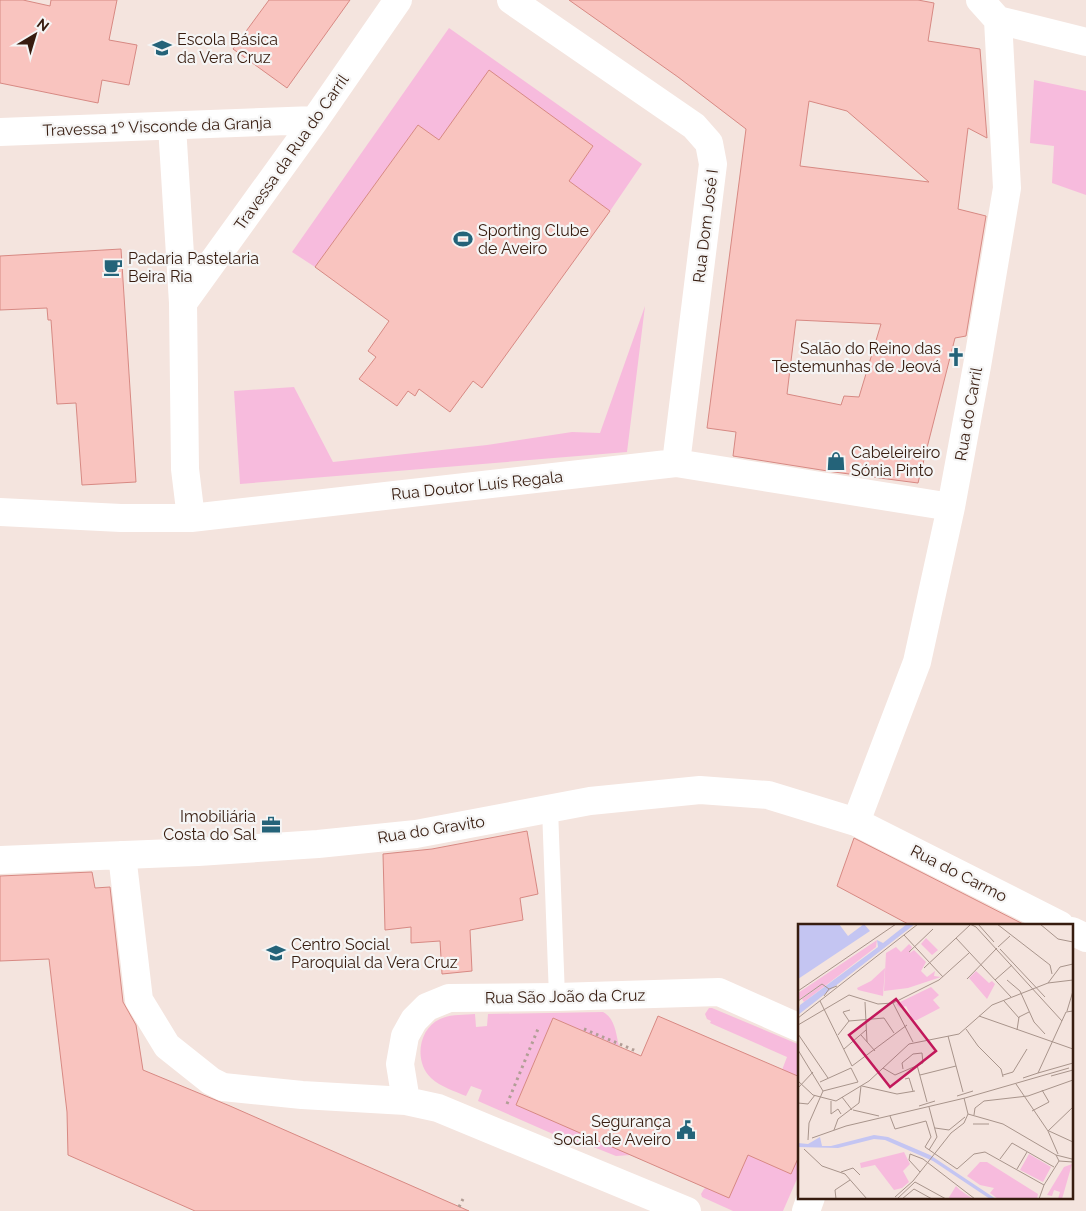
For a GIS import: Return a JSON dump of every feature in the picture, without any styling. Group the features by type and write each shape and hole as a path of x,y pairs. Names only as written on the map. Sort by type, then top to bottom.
{"street":[{"name":"Travessa da Rua do Carril","path":"183,303 315,120 398,0"},
{"name":"Rua Dom José I","path":"511,0 694,126 709,143 713,164 676,463"},
{"path":"980,0 998,20 1086,42"},
{"name":"Rua do Carril","path":"856,822 917,662 951,507 1007,188 998,20"},
{"name":"Travessa 1º Visconde da Granja","path":"0,132 315,120"},
{"path":"172,126 183,303 185,469 191,518"},
{"name":"Rua Doutor Luís Regala","path":"0,512 121,518 191,518 676,463 951,507"},
{"name":"Rua do Gravito","path":"0,860 198,852 318,844 416,834 590,802 700,790 768,795 856,822"},
{"name":"Rua do Carmo","path":"856,822 1058,924"},
{"path":"122,855 139,1000 167,1046 211,1081 223,1087 302,1095 406,1101 438,1108 496,1132 647,1204 687,1211"},
{"path":"1074,932 1086,938"},
{"name":"Rua São João da Cruz","path":"406,1101 400,1064 405,1036 414,1020 427,1007 449,998 719,992 798,1027"},
{"path":"806,1211 811,1198"}],"lane":[{"path":"550,809 554,997"}],"path":[{"path":"496,1132 554,997"},
{"path":"582,1028 636,1052"},
{"path":"459,1207 463,1199"}],"shaded area":[{"path":"449,28 642,164 610,211 569,181 593,146 489,71 439,140 418,125 315,267 292,252"},
{"path":"1034,80 1086,91 1086,195 1052,183 1054,146 1030,143"},
{"path":"645,306 627,452 240,484 234,391 294,387 333,462 487,445 572,432 600,433"},
{"path":"709,1008 712,1008 798,1044 798,1076 782,1070 787,1057 710,1023 711,1021 707,1019 705,1014"},
{"path":"603,1012 613,1022 619,1046 553,1018 516,1105 631,1155 616,1156 586,1144 585,1148 478,1101 482,1090 471,1086 466,1096 439,1084 431,1078 422,1063 421,1046 423,1038 433,1024 444,1017 475,1014 476,1027 487,1026 488,1014"},
{"path":"798,1154 798,1177 783,1211 733,1211 702,1197 701,1194 704,1189 748,1155"}],"building":[{"path":"0,0 23,0 50,6 51,0 117,0 109,40 137,45 129,85 102,80 98,103 0,83"},
{"path":"269,0 350,0 287,88 233,49"},
{"path":"569,0 918,0 934,3 928,41 980,49 987,138 968,128 958,209 986,216 966,336 955,338 918,483 733,456 736,432 707,428 746,129 678,77","holes":["809,101 847,111 929,182 800,166","796,320 881,324 859,397 844,396 841,405 787,394"]},
{"name":"Sporting Clube de Aveiro","path":"489,70 593,146 569,181 610,211 482,388 473,381 450,412 419,389 415,396 408,391 397,406 359,379 376,357 368,351 389,321 315,267 418,125 439,140"},
{"path":"121,249 136,482 82,485 76,403 57,404 51,320 48,320 47,308 0,310 0,256"},
{"path":"527,831 538,894 520,898 523,920 470,930 472,971 442,974 440,941 411,943 411,927 385,930 383,854 432,849"},
{"path":"854,838 1023,924 908,924 837,886"},
{"path":"92,872 95,888 110,887 123,1002 136,1025 143,1070 469,1211 195,1211 68,1155 67,1112 49,959 0,961 0,876"},
{"name":"Segurança Social de Aveiro","path":"658,1016 798,1076 798,1158 791,1174 748,1155 729,1198 516,1105 553,1018 641,1056"}],"place":[{"name":"Escola Básica da Vera Cruz","path":"162,48"},
{"name":"Sporting Clube de Aveiro","path":"463,239"},
{"name":"Padaria Pastelaria Beira Ria","path":"113,267"},
{"name":"Salão do Reino das Testemunhas de Jeová","path":"956,357"},
{"name":"Cabeleireiro Sónia Pinto","path":"836,461"},
{"name":"Imobiliária Costa do Sal","path":"271,825"},
{"name":"Centro Social Paroquial da Vera Cruz","path":"276,953"},
{"name":"Segurança Social de Aveiro","path":"686,1130"}]}
